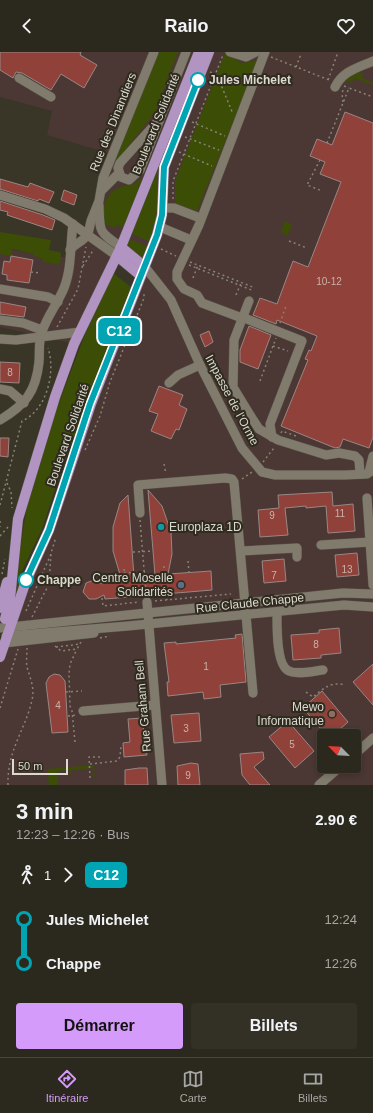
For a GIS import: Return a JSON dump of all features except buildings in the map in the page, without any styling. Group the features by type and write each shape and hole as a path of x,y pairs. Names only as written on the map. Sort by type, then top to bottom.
{"main road":[{"name":"Boulevard Solidarité","path":"0,657 10,599 18,519 55,397 80,332 119,252 198,52"},
{"name":"Boulevard Solidarité","path":"3,635 49,530 90,404 145,274 160,227 164,167 209,52"},
{"path":"119,252 145,274"},
{"name":"Boulevard Solidarité","path":"0,608 12,567"}],"street":[{"name":"Rue des Dinandiers","path":"88,234 90,221 102,190 102,178 154,52"},
{"path":"119,173 121,177 129,180 140,170 186,52"},
{"path":"230,52 246,57 262,53 260,66 200,220 178,272 177,279 184,289 197,295 202,303 302,341 270,424 272,437"},
{"path":"336,84 346,72 373,61"},
{"path":"19,78 51,97"},
{"path":"102,190 119,173 120,163 158,121"},
{"path":"0,194 45,209 74,224 119,252"},
{"name":"Rue des Dinandiers","path":"99,201 100,225 103,234 119,252"},
{"path":"162,208 174,208 200,220"},
{"path":"0,420 24,403 32,392 37,372 41,334 58,302 67,277 74,224"},
{"path":"160,227 191,240"},
{"path":"70,250 88,234"},
{"path":"145,274 161,287"},
{"name":"Impasse de l'Orme","path":"145,274 161,287 171,300 200,364 242,448 258,468"},
{"path":"0,288 48,297 58,302"},
{"path":"249,300 234,340 233,386 259,429 272,437 326,455 339,453 355,456 367,473"},
{"path":"0,320 23,324 41,334"},
{"path":"0,339 16,340 41,334 80,332"},
{"path":"169,382 178,375 200,364"},
{"path":"0,389 10,391 24,403"},
{"path":"367,473 373,456"},
{"path":"258,468 262,472 275,474 367,473"},
{"path":"140,512 138,485 225,478 234,482 253,693"},
{"path":"367,498 373,585"},
{"path":"321,545 370,542"},
{"path":"241,554 297,548 297,557"},
{"path":"3,635 29,626 343,593 373,595 372,606"},
{"name":"Rue Graham Bell","path":"147,602 162,785"},
{"name":"Rue Claude Chappe","path":"3,635 149,625 344,605 372,606"},
{"path":"277,612 280,659 284,668 293,672 324,670"},
{"name":"Rue Claude Chappe","path":"3,635 29,645 128,626"},
{"path":"83,711 155,706"},
{"path":"361,749 373,738"},
{"path":"319,785 333,773"}],"path":[{"path":"174,208 173,181 224,52"},
{"path":"338,52 336,84 342,94 343,103"},
{"path":"262,53 336,84 373,97"},
{"path":"296,67 301,54"},
{"path":"210,72 215,74 235,119 238,121"},
{"path":"327,143 349,88"},
{"path":"190,121 231,139"},
{"path":"184,136 226,153"},
{"path":"178,151 219,169"},
{"path":"320,160 307,185 322,191"},
{"path":"289,241 307,248"},
{"path":"157,255 160,248 197,269 254,291"},
{"path":"83,266 94,249"},
{"path":"173,254 175,260 198,265 256,288"},
{"path":"193,278 198,265"},
{"path":"31,272 40,274"},
{"path":"83,456 100,416 110,382 144,298 145,274"},
{"path":"236,295 241,283"},
{"path":"260,381 279,332"},
{"path":"273,346 288,352"},
{"path":"164,464 167,482"},
{"path":"234,482 238,482 258,468"},
{"path":"7,484 11,492 12,512"},
{"path":"140,512 147,602"},
{"path":"0,521 0,527"},
{"path":"0,536 9,525 8,534"},
{"path":"23,616 51,553 57,535"},
{"path":"133,552 153,551"},
{"path":"29,626 49,584 51,553"},
{"path":"2,575 5,554"},
{"path":"188,561 189,573"},
{"path":"164,566 165,575"},
{"path":"124,569 124,578"},
{"path":"124,573 144,572"},
{"path":"166,594 167,600"},
{"path":"102,598 103,606 231,594"},
{"path":"95,639 114,636"},
{"path":"75,742 72,711 70,706 71,692 69,668 82,641"},
{"path":"56,647 80,644"},
{"path":"0,708 17,649 29,645 27,665 34,690 28,713 15,742 10,759 8,785"},
{"path":"54,645 61,651 77,649"},
{"path":"306,692 314,697 329,685 338,683 345,685"},
{"path":"66,692 82,691"},
{"path":"90,764 117,761 120,757 121,746"},
{"path":"90,778 89,757 102,757"}],"shaded area":[{"path":"0,52 373,52 373,785 0,785 0,657 146,265 119,251 74,344 0,327 0,248 69,258 85,238 111,154 47,135 52,111 0,97"}],"green space":[{"path":"159,52 178,52 161,96 162,97 156,111 112,167"},
{"path":"225,53 237,58 239,62 243,63 258,60 197,211 175,203 175,181"},
{"path":"357,72 363,73 362,78 373,83 373,85 354,78 352,83 345,80 345,78"},
{"path":"158,167 157,220 151,242 131,234"},
{"path":"142,179 123,227 116,225 115,228 103,223 104,208 113,191 118,188 133,185"},
{"path":"285,221 292,224 288,235 285,235 281,231"},
{"path":"0,232 51,240 49,250 60,252 60,265 43,262 43,259 34,256 34,254 12,249 11,256 0,254"},
{"path":"129,239 149,247 143,258 141,259 127,247"},
{"path":"113,273 132,288 60,474 42,529 22,571 20,583 14,600 12,599 28,500 57,408 86,332"},
{"path":"94,765 96,785 93,768 71,770 71,776 69,770 57,771 58,785 49,785 47,769"}],"bus line":[{"name":"C12","path":"26,580 49,530 90,404 160,227 162,215 162,175 164,167 198,80"}],"place":[{"name":"Jules Michelet","path":"198,80"},
{"name":"Europlaza 1D","path":"161,527"},
{"name":"Chappe","path":"26,580"},
{"name":"Centre Moselle Solidarités","path":"181,585"},
{"name":"Mewo Informatique","path":"332,714"}]}
